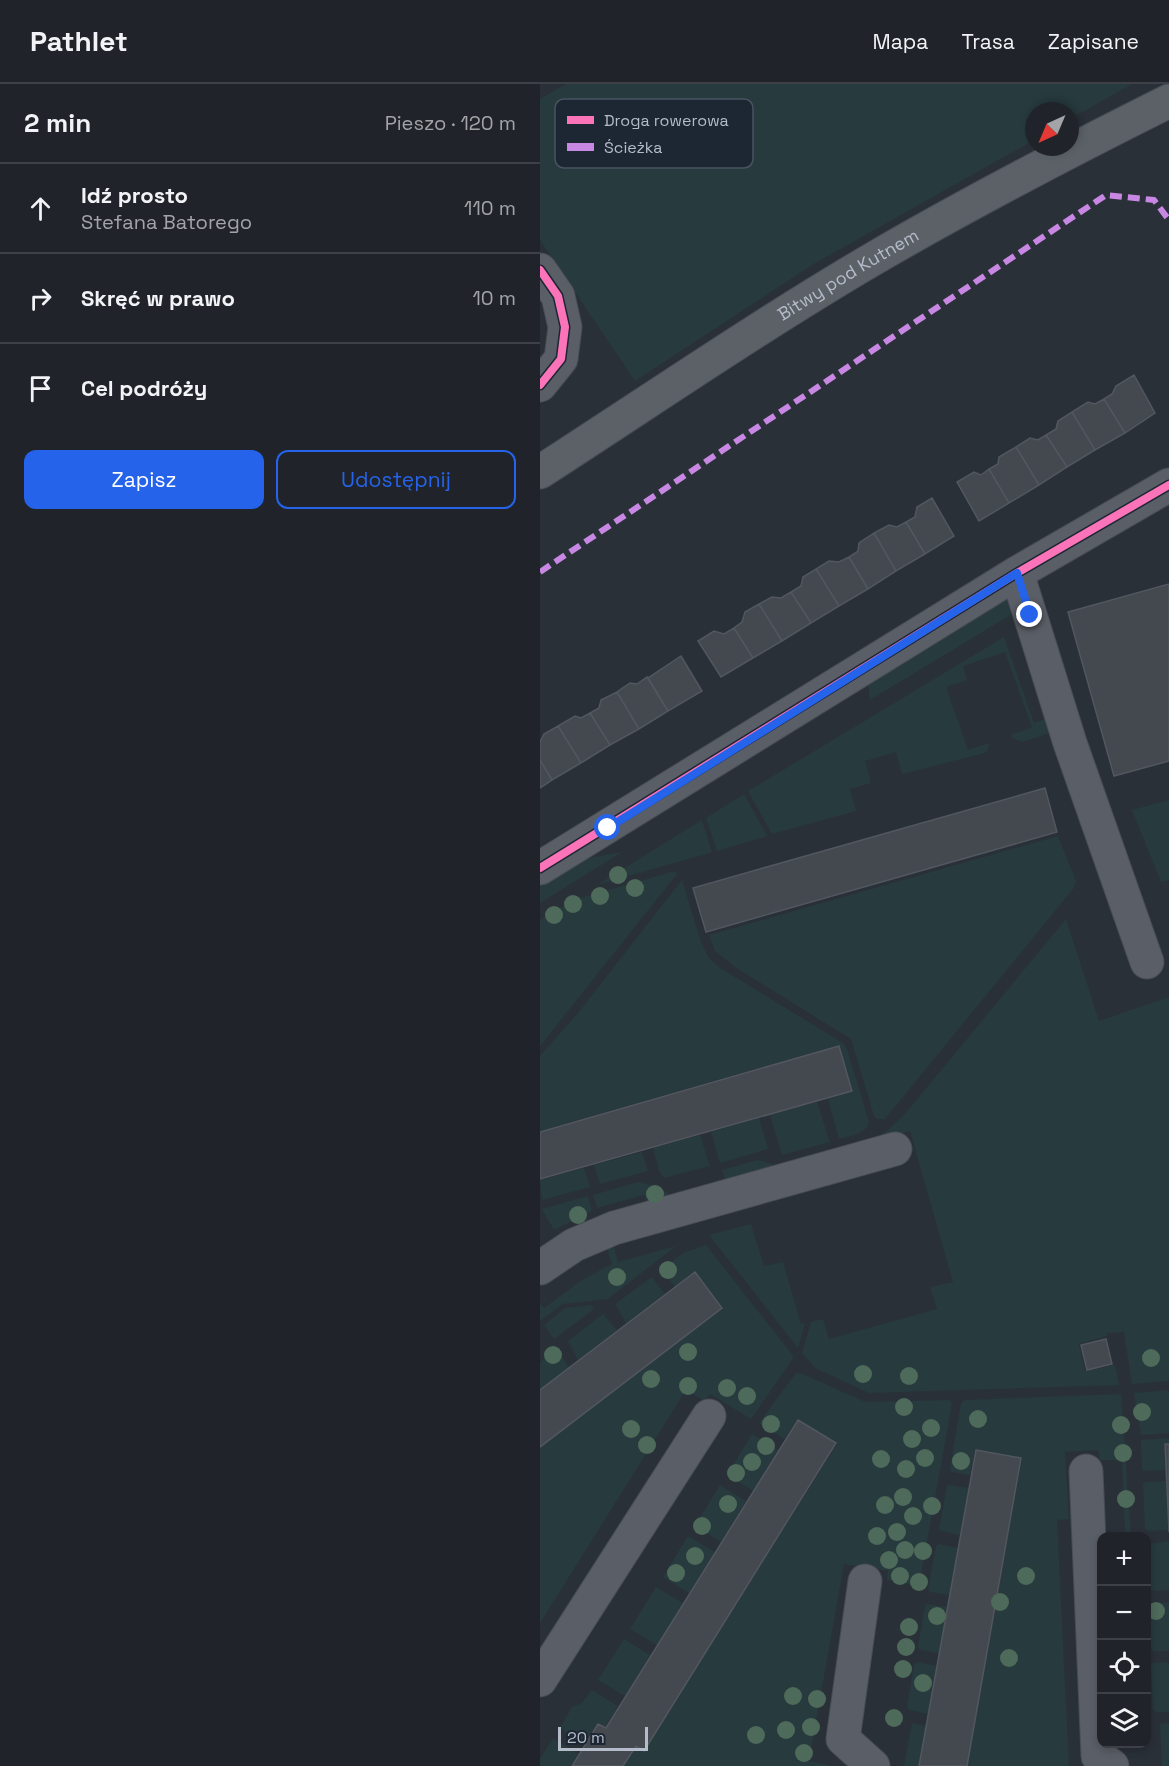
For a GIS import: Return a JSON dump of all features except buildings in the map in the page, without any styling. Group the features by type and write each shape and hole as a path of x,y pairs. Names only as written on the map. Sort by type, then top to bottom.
{"main road":[{"name":"Bitwy pod Kutnem","path":"540,472 768,324 872,260 990,194 1169,101"}],"street":[{"path":"540,270 558,296 565,327 561,359 540,385"},
{"path":"540,868 1017,573 1169,485"},
{"path":"1017,573 1070,743 1148,962"},
{"path":"540,1268 574,1245 614,1228 895,1149"},
{"path":"540,1680 709,1416"},
{"path":"1086,1471 1098,1756 1112,1766"},
{"path":"865,1581 843,1739 873,1766"}],"green space":[{"path":"566,84 1132,84 1079,114 1079,102 1025,102 1025,145 812,265 635,381 540,240 540,99"},
{"path":"1007,598 1019,610 870,700 868,682"},
{"path":"1004,637 1034,723 1056,715 1050,733 1022,742 1012,738 1011,735 1032,727 1005,652 963,666 967,680 946,687 968,750 989,743 985,753 902,774 896,752 865,761 871,783 850,789 856,811 772,834 748,791"},
{"path":"744,794 767,836 717,851 706,818"},
{"path":"1169,800 1169,880 1161,882 1132,810"},
{"path":"702,820 712,852 597,885"},
{"path":"1058,836 1076,881 1073,889 885,1119 877,1119 874,1116 851,1039 735,967 715,951 709,935"},
{"path":"622,852 540,903 540,884 577,860"},
{"path":"675,871 677,874 540,1046 540,920 574,900"},
{"path":"682,880 701,942 708,957 720,968 843,1043 847,1049 869,1122 865,1130 839,1139 828,1099 853,1091 839,1045 540,1131 540,1056 578,1013"},
{"path":"1066,919 1099,1021 1169,997 1169,1381 1132,1384 1124,1332 1107,1333 1107,1336 1079,1344 1085,1371 1115,1365 1119,1385 869,1393 815,1368 802,1353 811,1322 823,1319 829,1339 937,1309 930,1287 953,1282 910,1131 868,1143 888,1130 905,1114"},
{"path":"817,1102 830,1142 782,1155 770,1115"},
{"path":"759,1118 768,1149 720,1163 711,1132"},
{"path":"700,1135 710,1166 664,1178 659,1171 653,1148"},
{"path":"642,1152 648,1171 600,1184 594,1165"},
{"path":"757,1160 772,1164 774,1169 726,1183 722,1170"},
{"path":"584,1168 590,1187 542,1200 540,1180"},
{"path":"638,1182 660,1187 669,1195 667,1200 648,1205 644,1195 597,1208 593,1195"},
{"path":"588,1196 592,1211 554,1230 542,1209"},
{"path":"751,1224 764,1266 783,1262 801,1324 805,1323 798,1348 709,1235"},
{"path":"612,1240 618,1262 676,1246 608,1299 563,1304 540,1321 540,1304 544,1308 582,1280 612,1264 605,1242"},
{"path":"706,1245 794,1357 751,1419 710,1394 705,1401 686,1390 540,1623 540,1447 723,1308 695,1271 675,1287 662,1269 683,1253"},
{"path":"652,1277 665,1294 626,1323 615,1304"},
{"path":"591,1305 594,1309 554,1339 544,1325 565,1308"},
{"path":"603,1314 617,1330 578,1360 568,1341"},
{"path":"556,1349 569,1367 540,1389 540,1362"},
{"path":"796,1373 865,1402 950,1400 952,1404 919,1586 887,1580 888,1571 844,1564 809,1761 832,1766 624,1766 635,1748 643,1752 837,1444 798,1419 784,1439 759,1423"},
{"path":"1169,1390 1169,1433 1141,1435 1134,1393"},
{"path":"1121,1394 1131,1532 1125,1532 1122,1460 1100,1460 1098,1450 1065,1452 1069,1519 1057,1520 1069,1766 967,1766 1022,1458 975,1449 970,1475 952,1472 950,1469 961,1403 965,1400"},
{"path":"752,1434 778,1450 753,1491 727,1475"},
{"path":"1169,1438 1169,1443 1164,1444 1165,1470 1145,1471 1142,1469 1141,1440"},
{"path":"1166,1481 1168,1530 1148,1531 1145,1529 1143,1484"},
{"path":"720,1485 746,1501 721,1542 695,1526"},
{"path":"949,1485 969,1488 960,1535 939,1529"},
{"path":"688,1536 715,1552 689,1593 663,1577"},
{"path":"1169,1541 1169,1590 1151,1591 1151,1543"},
{"path":"939,1544 958,1548 950,1595 930,1592 928,1589 936,1546"},
{"path":"656,1587 683,1603 657,1645 630,1629"},
{"path":"1169,1602 1169,1651 1151,1649 1151,1603"},
{"path":"925,1605 948,1607 939,1653 920,1650 918,1647"},
{"path":"624,1639 650,1655 625,1696 598,1680"},
{"path":"918,1662 937,1666 928,1714 909,1710 907,1707 914,1665"},
{"path":"1169,1662 1169,1712 1153,1710 1151,1665"},
{"path":"592,1690 618,1706 605,1727 598,1723 584,1744 560,1728 572,1707 581,1704"},
{"path":"912,1723 926,1726 919,1766 904,1766"},
{"path":"1169,1723 1169,1766 1162,1766 1160,1724"},
{"path":"553,1738 578,1754 570,1766 540,1766 540,1759"}],"marked path":[{"path":"540,572 1106,195 1154,200 1169,220"}],"cycle path":[{"path":"540,270 558,296 565,327 561,359 540,385"},
{"path":"540,868 1017,573 1169,485"}],"route":[{"path":"608,828 1017,573 1030,615"}]}
